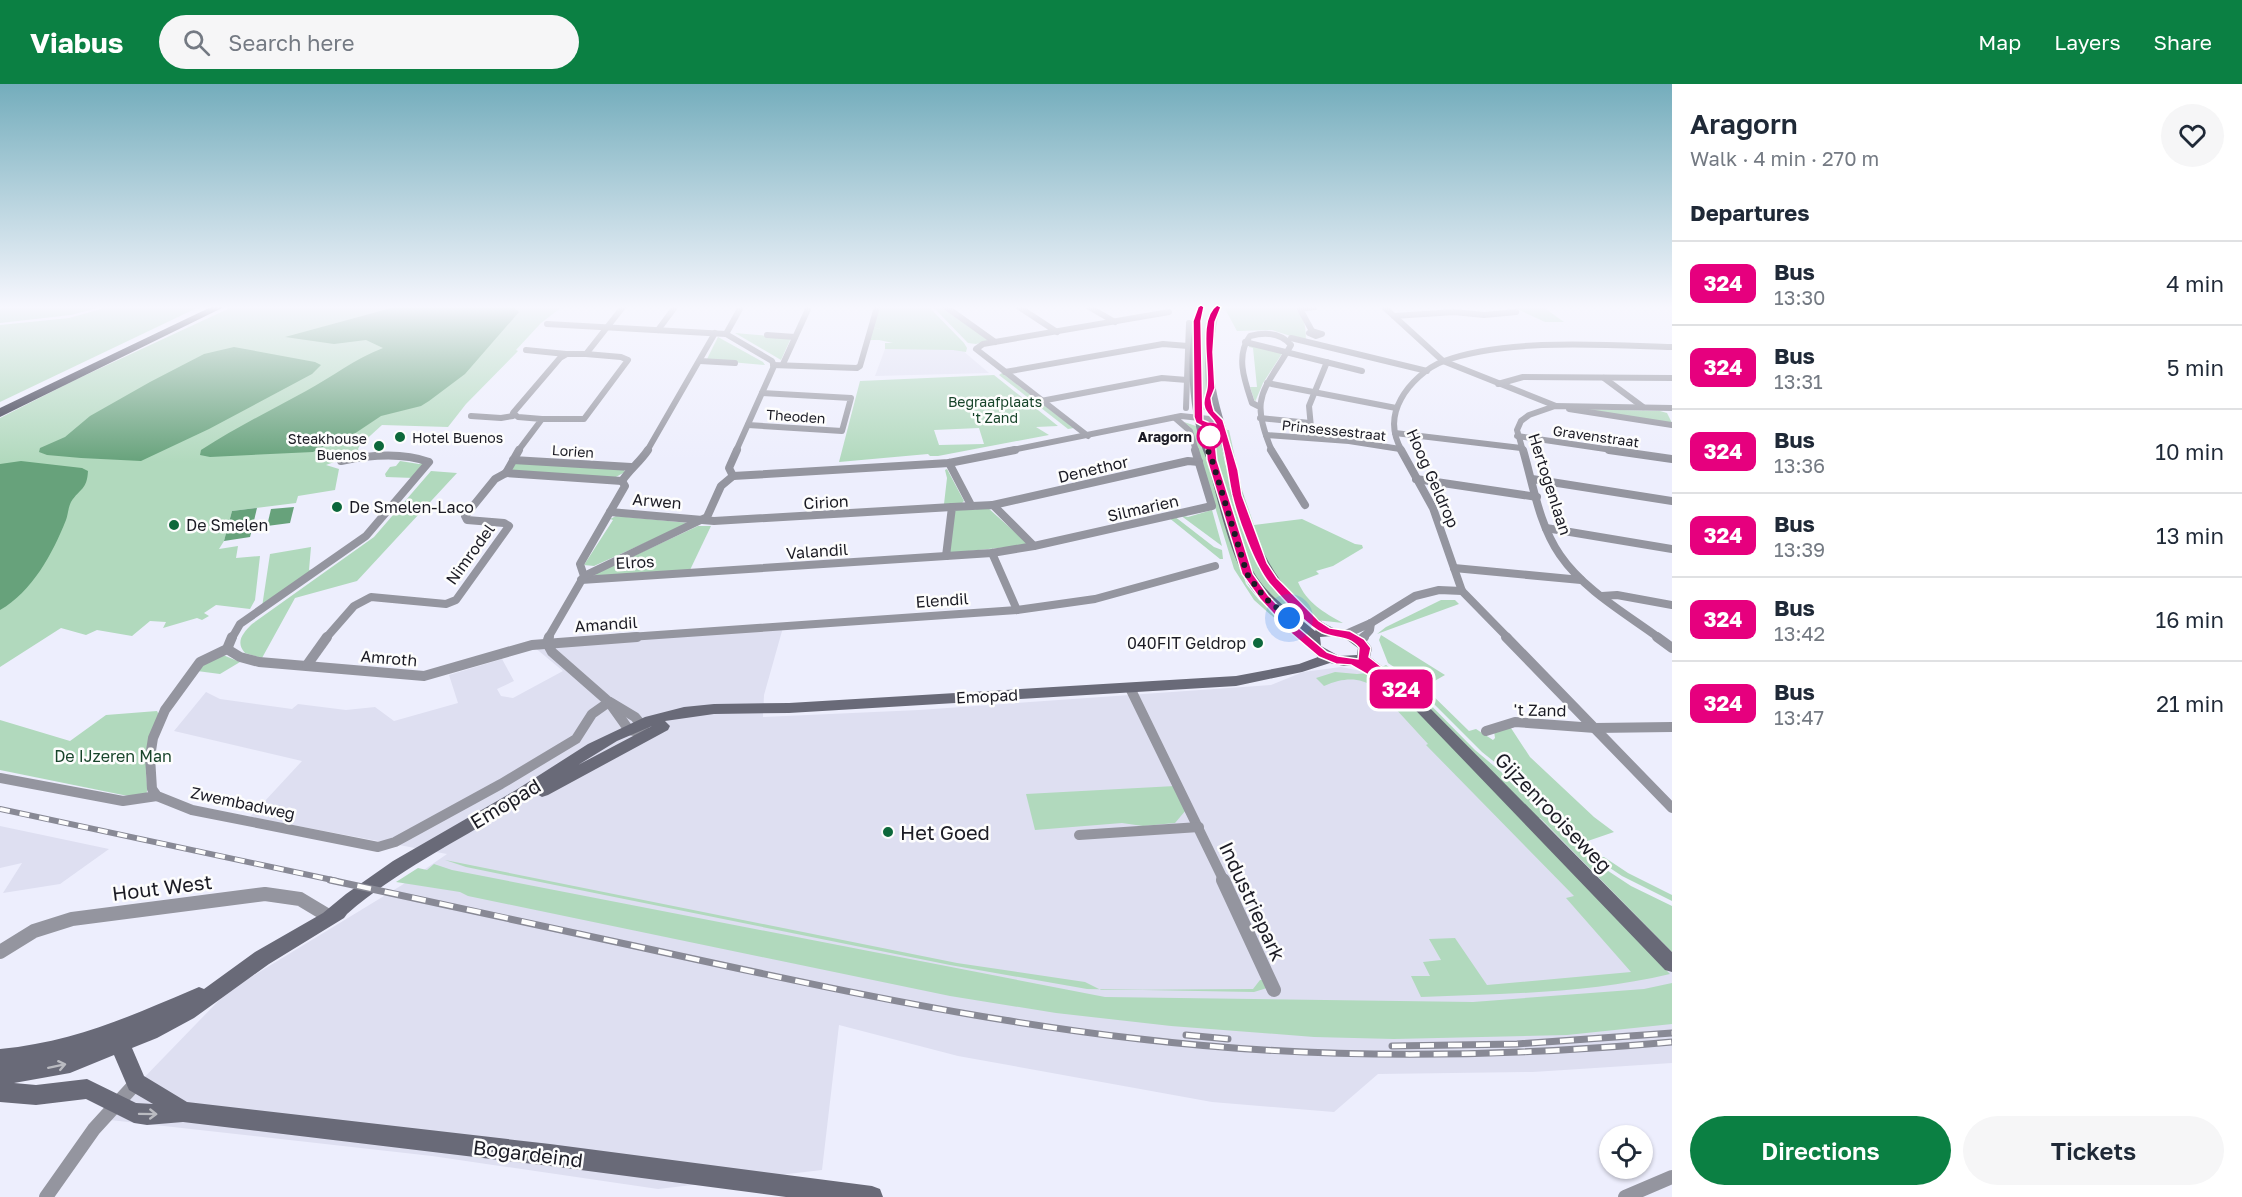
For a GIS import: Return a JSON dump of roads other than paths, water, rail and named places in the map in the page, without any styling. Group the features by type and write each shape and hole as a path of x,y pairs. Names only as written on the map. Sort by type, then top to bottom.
{"highway":[{"path":"0,406 99,359"},
{"path":"0,413 112,359"}],"main road":[{"path":"1198,359 1199,419 1206,449 1212,460 1247,574 1274,607 1330,658 1358,660 1365,648 1360,641 1346,634 1327,631 1315,623 1285,594 1262,563 1237,495 1233,470 1211,388 1209,359"},
{"name":"Emopad","path":"1281,671 1315,644 1318,633 1327,631"},
{"name":"Emopad","path":"118,1039 187,1012 218,988 330,917 350,908 425,859 534,795 639,729 692,712 1236,681 1330,658"},
{"name":"Gijzenrooiseweg","path":"1358,660 1405,691 1672,964"},
{"path":"0,1059 118,1039"},
{"path":"0,1076 70,1063 118,1039"},
{"path":"118,1039 136,1083"},
{"name":"Bogardeind","path":"136,1083 183,1112"},
{"name":"Bogardeind","path":"0,1092 36,1095 87,1089 134,1113 147,1115 183,1112 550,1155 872,1197"}],"street":[{"path":"513,416 561,359"},
{"path":"471,416 584,419 628,360 626,359"},
{"path":"765,359 774,365 857,368 862,359"},
{"path":"783,364 785,359"},
{"path":"988,359 1088,436"},
{"path":"1005,372 1079,359"},
{"path":"1186,408 1188,359"},
{"path":"1244,359 1247,388 1252,404 1258,406"},
{"path":"1282,359 1267,383 1258,406 1266,435 1287,478 1305,505"},
{"path":"1316,359 1362,371"},
{"path":"1377,359 1427,371"},
{"path":"1441,359 1555,406 1580,412 1672,425"},
{"path":"1267,383 1396,408 1405,390 1427,371 1443,361 1452,359"},
{"path":"622,481 632,467 640,462 700,361 735,363"},
{"path":"1312,438 1310,406 1327,362"},
{"path":"733,476 729,468 774,365"},
{"path":"1498,384 1523,377 1672,378"},
{"path":"1041,401 1162,378 1187,380"},
{"path":"1604,378 1644,407"},
{"name":"Theoden","path":"748,425 842,431 851,398 762,393"},
{"name":"Hertogenlaan","path":"1672,418 1669,408 1555,406 1534,412 1521,421 1517,430 1546,528 1559,554 1581,580 1672,648"},
{"name":"Hoog Geldrop","path":"1396,408 1393,424 1400,449 1433,508 1462,591 1672,808"},
{"path":"1175,418 1190,431 1199,462"},
{"path":"639,729 552,652 547,643 550,632 582,578 707,517 724,482 733,476 949,463 1175,418 1219,420"},
{"name":"Prinsessestraat","path":"1260,418 1310,423"},
{"path":"506,473 542,419"},
{"path":"1395,433 1521,448"},
{"name":"Prinsessestraat","path":"1266,435 1400,449"},
{"name":"Gravenstraat","path":"1517,436 1672,459"},
{"path":"0,778 123,801 157,796 152,789 150,757 153,738 165,710 200,662 227,649 234,630 240,624 366,536 429,462 417,459 372,457 341,461"},
{"name":"Lorien","path":"513,460 632,467"},
{"name":"Denethor","path":"971,505 993,505 1188,461 1199,462"},
{"name":"Silmarien","path":"1034,546 1212,506 1199,462"},
{"path":"949,463 971,505"},
{"name":"Lorien","path":"506,473 622,481"},
{"name":"Nimrodel","path":"307,665 353,607 363,599 371,597 446,604 456,600 509,526 504,523 467,520 465,516 495,479 506,473"},
{"path":"1416,478 1537,497"},
{"path":"1532,479 1672,501"},
{"name":"Arwen","path":"582,578 580,564 625,486 622,481"},
{"name":"Cirion","path":"701,521 834,516 971,505"},
{"path":"993,505 1034,546"},
{"path":"946,556 952,507"},
{"name":"Arwen","path":"610,513 701,521"},
{"path":"1546,528 1672,549"},
{"name":"Valandil","path":"690,574 992,553 1034,546"},
{"path":"992,553 1017,610"},
{"name":"Elendil","path":"667,635 1017,610 1095,598 1215,566"},
{"path":"1454,568 1581,580"},
{"name":"Elros","path":"582,578 690,574"},
{"path":"1346,634 1371,623 1415,596 1439,590 1462,591"},
{"path":"1602,596 1617,595 1672,605"},
{"path":"1360,641 1370,630 1371,623"},
{"name":"Amandil","path":"547,643 667,635"},
{"name":"Amroth","path":"227,649 240,657 259,662 424,676 532,645 547,643"},
{"name":"Industriepark","path":"1130,687 1274,990"},
{"name":"Zwembadweg","path":"157,796 192,810 383,846 395,842 460,807 576,739 592,714 609,702"},
{"name":"'t Zand","path":"1486,731 1515,722 1595,728 1672,727"},
{"path":"1079,835 1199,828"},
{"name":"Hout West","path":"0,952 38,928 55,922 92,915 265,894 301,898 314,904 330,917"},
{"path":"46,1197 94,1129 136,1083"},
{"path":"1625,1197 1672,1177"}],"railway":[{"path":"0,809 337,881"},
{"path":"330,880 891,1000 1015,1022 1140,1039 1273,1051 1406,1054 1473,1054 1672,1042"},
{"path":"1392,1046 1517,1044 1672,1033"},
{"path":"1186,1035 1228,1039"}],"place":[{"name":"Aragorn","path":"1210,436"},
{"name":"Hotel Buenos","path":"400,437"},
{"name":"Steakhouse Buenos","path":"379,446"},
{"name":"De Smelen-Laco","path":"337,507"},
{"name":"De Smelen","path":"174,525"},
{"name":"040FIT Geldrop","path":"1258,643"},
{"name":"Het Goed","path":"888,832"}],"park label":[{"name":"Begraafplaats 't Zand","path":"995,410"},
{"name":"De IJzeren Man","path":"113,756"}]}
